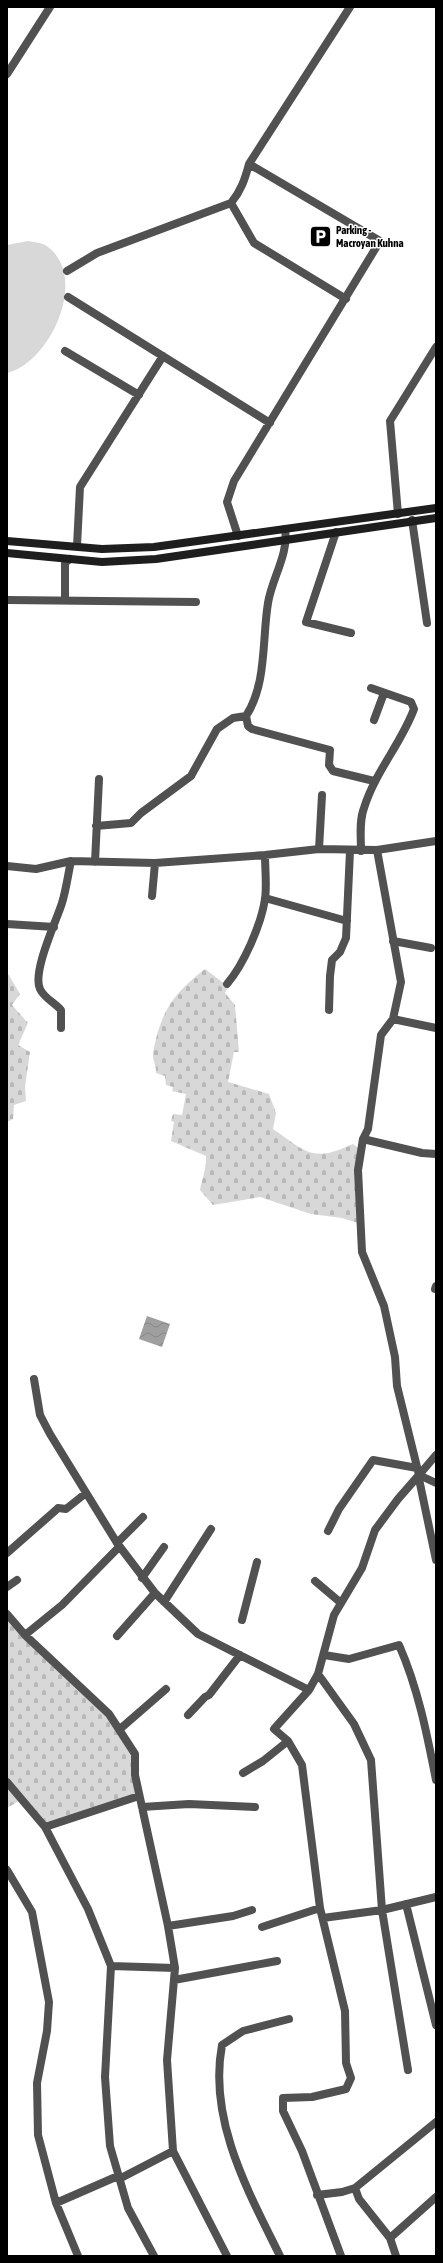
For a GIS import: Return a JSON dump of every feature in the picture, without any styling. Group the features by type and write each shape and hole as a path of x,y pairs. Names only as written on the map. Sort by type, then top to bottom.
{"main road":[{"path":"7,541 102,549 154,547 436,508"},
{"path":"7,553 102,562 156,559 412,520 436,518"}],"street":[{"path":"7,74 50,7"},
{"path":"67,271 97,253 231,203 238,195 244,182 249,164 350,7"},
{"path":"238,536 227,502 234,481 380,241 249,164"},
{"path":"231,203 254,243 346,299"},
{"path":"68,297 270,423"},
{"path":"398,514 390,421 436,347"},
{"path":"66,351 139,396"},
{"path":"77,546 80,487 163,356"},
{"path":"412,520 427,623"},
{"path":"285,529 286,540 268,602 259,682 251,708 246,716 248,726 252,729 330,750 329,765 333,771 374,780"},
{"path":"336,532 306,622 351,633"},
{"path":"65,600 65,563 70,560"},
{"path":"7,600 196,602"},
{"path":"361,851 363,809 374,780 406,730 414,709 411,702 371,688"},
{"path":"374,720 384,693"},
{"path":"96,826 131,823 141,813 191,776 217,729 234,718 246,716"},
{"path":"95,862 99,779"},
{"path":"319,848 322,795"},
{"path":"7,866 36,869 70,861 155,863 265,855 319,848 361,851 436,841"},
{"path":"377,850 401,982 393,1019 381,1035 368,1129 364,1139 358,1170 362,1252 384,1306 396,1357 397,1386 418,1472 436,1560"},
{"path":"329,1010 332,960 340,952 346,938 350,851"},
{"path":"227,984 237,973 261,917 265,898 265,855"},
{"path":"61,1028 61,1010 44,996 39,988 38,980 43,955 62,901 70,861"},
{"path":"152,896 155,863"},
{"path":"265,898 347,921"},
{"path":"7,924 54,927"},
{"path":"393,941 431,948"},
{"path":"393,1019 436,1028"},
{"path":"364,1139 422,1153 436,1154"},
{"path":"34,1379 40,1415 118,1545 155,1593 198,1634 309,1690"},
{"path":"342,2256 317,2195 302,2151 283,2111 283,2098 312,2097 346,2089 351,2078 346,2063 345,2011 320,1908 302,1764 288,1741 274,1729 309,1690 318,1674 334,1615 362,1568 375,1530 418,1472 436,1455"},
{"path":"328,1531 339,1509 373,1460 418,1472 436,1483"},
{"path":"7,1553 58,1508 66,1509 86,1493"},
{"path":"25,1635 62,1605 143,1517"},
{"path":"164,1602 211,1528"},
{"path":"142,1578 164,1546"},
{"path":"242,1620 257,1562"},
{"path":"7,1587 17,1580"},
{"path":"315,1581 341,1604"},
{"path":"117,1636 155,1593"},
{"path":"7,1614 25,1635 109,1714 135,1754 135,1775 168,1926 175,1968 167,2060 173,2151 227,2256"},
{"path":"324,1655 349,1659 399,1645 409,1667 434,1755 436,1780"},
{"path":"188,1715 204,1697 209,1695 240,1655"},
{"path":"318,1674 354,1724 371,1760 382,1910 408,2070"},
{"path":"120,1729 166,1689"},
{"path":"243,1773 263,1761 288,1741"},
{"path":"7,1782 45,1828 88,1909 111,1966 105,2077 110,2146 118,2178 128,2208 154,2256"},
{"path":"45,1828 140,1796"},
{"path":"142,1807 205,1804 255,1807"},
{"path":"7,1870 32,1912 49,2002 47,2031 37,2083 38,2135 56,2203 78,2256"},
{"path":"323,1918 382,1910 436,1898"},
{"path":"406,1904 436,2025"},
{"path":"262,1927 320,1908"},
{"path":"168,1926 233,1916 252,1910"},
{"path":"174,1980 277,1961"},
{"path":"111,1966 175,1968"},
{"path":"280,2256 232,2153 223,2114 219,2062 222,2045 243,2031 289,2019"},
{"path":"317,2195 342,2192 355,2188 436,2122"},
{"path":"56,2203 118,2178 173,2151"},
{"path":"355,2188 359,2199 390,2238 396,2256"},
{"path":"390,2238 436,2197"}],"green space":[{"path":"28,241 39,243 48,247 60,261 65,278 64,298 59,318 50,337 37,353 23,366 7,373 7,245"},
{"path":"205,969 225,984 223,986 227,989 225,993 235,1005 239,1052 234,1052 228,1082 269,1094 276,1113 273,1129 302,1149 319,1154 339,1150 353,1144 361,1150 361,1224 342,1218 311,1214 260,1197 213,1205 200,1190 205,1169 206,1156 171,1141 174,1122 171,1121 173,1114 182,1115 186,1094 172,1091 173,1087 166,1085 165,1076 156,1073 153,1053 160,1026 170,1005 184,987"},
{"path":"7,972 20,994 12,1005 28,1023 18,1045 30,1052 25,1087 26,1101 14,1105 13,1119 7,1122"},
{"path":"7,1614 109,1714 135,1754 139,1796 45,1827 22,1799 7,1808"}],"water":[{"path":"147,1316 170,1324 162,1347 139,1339"}],"place":[{"name":"Parking - Macroyan Kuhna","path":"320,236"}]}
